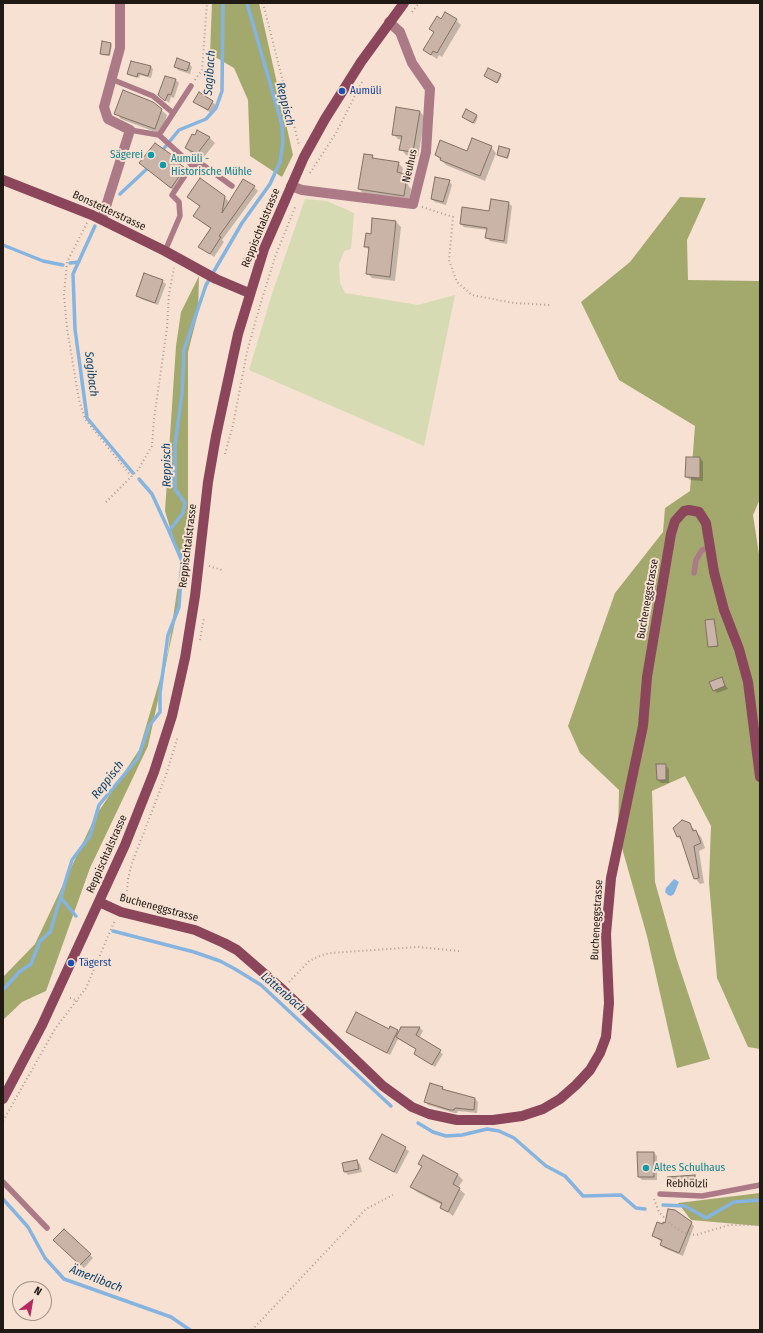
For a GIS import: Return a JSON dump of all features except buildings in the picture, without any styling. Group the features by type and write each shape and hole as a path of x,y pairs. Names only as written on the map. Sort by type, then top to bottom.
{"main road":[{"name":"Reppischtalstrasse","path":"3,1099 42,1025 137,818 172,716 185,658 208,482 216,436 238,334 249,293 264,249 304,157 345,86 389,22 404,3"},
{"name":"Bonstetterstrasse","path":"3,180 92,215 177,257 216,279 249,293"},
{"name":"Bucheneggstrasse","path":"99,902 121,912 181,926 224,943 250,960 282,988 383,1086 404,1102 429,1114 457,1120 476,1121 522,1116 543,1109 560,1099 576,1085 600,1053 606,1037 609,1003 606,934 611,878 642,726 647,677 671,534 675,521 684,511 694,510 703,516 706,523 724,610 739,649 748,682 760,777"}],"street":[{"path":"102,220 130,130 108,119 104,108 120,48 120,3"},
{"name":"Neuhus","path":"389,22 400,32 412,62 430,89 426,152 413,204"},
{"path":"291,186 302,190 413,204"}],"lane":[{"path":"111,79 153,96 173,113"},
{"path":"158,135 191,86"},
{"path":"130,130 158,135 192,165 203,165 232,186"},
{"path":"165,251 180,216 179,202 172,195 192,165"},
{"path":"694,573 696,560 702,550 710,548"},
{"path":"3,1182 47,1228"},
{"name":"Rebhölzli","path":"660,1194 702,1196 760,1185"}],"path":[{"path":"191,86 202,70 207,3"},
{"path":"263,3 296,139 304,157"},
{"path":"411,14 419,3"},
{"path":"225,455 233,425 247,352 275,257 310,172 336,133 365,77"},
{"path":"413,204 453,217 449,260 457,282 472,296 514,303 550,305"},
{"path":"92,215 67,262 64,295 67,328 79,400 85,419 132,476"},
{"path":"106,502 138,470 152,446 154,419 168,328 169,294 177,257"},
{"path":"198,564 222,570"},
{"path":"209,574 210,566"},
{"path":"199,644 204,616"},
{"path":"3,1121 55,1029 78,1001 89,982 111,930 125,907 128,879 132,863 166,775 179,732"},
{"path":"282,988 306,964 322,955 418,947 459,951"},
{"path":"70,998 78,1001"},
{"path":"651,1192 658,1212 670,1224 684,1233 696,1235 729,1225 760,1224"},
{"path":"252,1330 366,1208 393,1195"}],"green space":[{"path":"212,3 259,3 293,155 282,177 250,156 248,100 234,68 210,54"},
{"path":"680,197 706,198 687,240 688,280 760,281 760,499 753,515 760,561 760,1049 748,1047 717,978 709,882 711,826 685,776 652,791 655,882 676,957 710,1059 677,1068 647,936 618,834 619,790 580,753 568,726 615,593 663,532 665,508 690,491 695,426 619,380 581,302 630,262"},
{"path":"305,199 327,201 354,213 351,249 344,251 339,264 340,283 345,293 418,305 455,295 424,446 249,370 272,294"},
{"path":"199,276 198,313 188,352 188,562 148,746 90,868 46,991 22,1002 3,1020 3,977 35,944 95,817 139,750 168,652 181,564 165,511 176,346 181,312"},
{"path":"760,1193 760,1226 691,1220 678,1203"}],"water":[{"path":"674,879 679,882 674,894 671,896 665,892 666,888"}],"waterway":[{"name":"Sagibach","path":"161,152 179,130 206,119 216,108 222,91 223,3"},
{"name":"Reppisch","path":"3,990 19,972 31,964 40,941 50,932 72,860 90,836 99,805 138,758 149,726 160,712 160,693 168,635 179,607 182,561 169,531 183,513 185,503 175,489 175,445 182,394 184,350 206,285 242,223 270,184 280,162 283,142 282,125 247,3"},
{"name":"Sagibach","path":"120,194 150,166"},
{"name":"Sagibach","path":"95,226 73,274 75,329 87,418 133,473"},
{"path":"3,245 43,261 63,265"},
{"name":"Sagibach","path":"70,263 79,262"},
{"name":"Sagibach","path":"139,479 152,494 169,531"},
{"name":"Lättenbach","path":"61,898 76,916"},
{"name":"Lättenbach","path":"113,931 194,952 220,961 261,985 391,1106"},
{"name":"Lättenbach","path":"418,1123 433,1132 446,1136 462,1135 487,1129 499,1131 514,1138 546,1166 565,1176 583,1196 621,1195 636,1208 645,1209"},
{"name":"Ämerlibach","path":"3,1199 28,1227 45,1258 64,1279 171,1317 190,1330"},
{"name":"Lättenbach","path":"663,1205 685,1206 706,1218 734,1202 760,1200"}],"place":[{"name":"Aumüli","path":"342,91"},
{"name":"Sägerei","path":"151,155"},
{"name":"Aumüli - Historische Mühle","path":"163,165"},
{"name":"Tägerst","path":"71,963"},
{"name":"Altes Schulhaus","path":"646,1168"}]}
